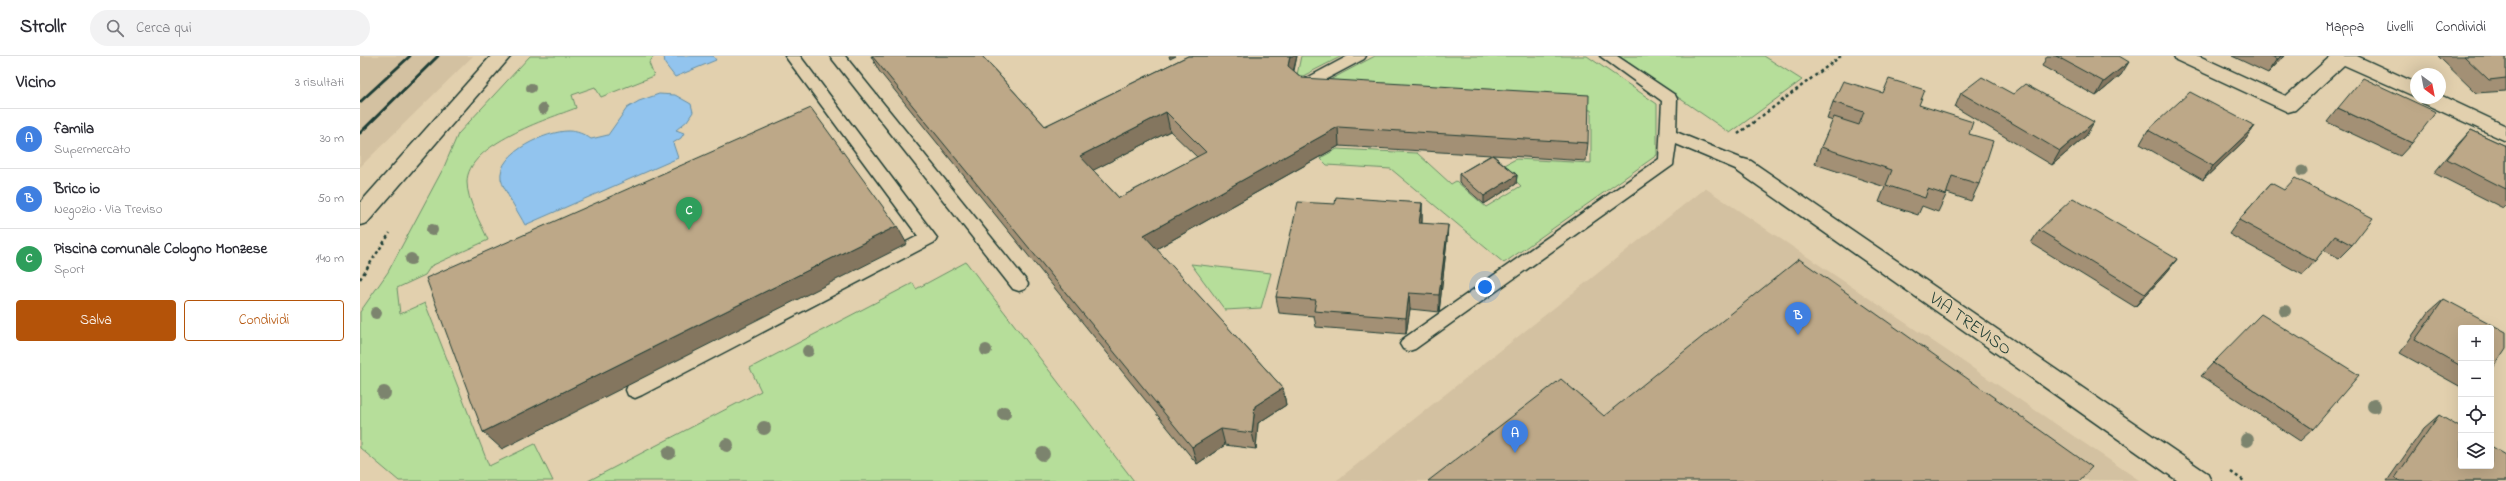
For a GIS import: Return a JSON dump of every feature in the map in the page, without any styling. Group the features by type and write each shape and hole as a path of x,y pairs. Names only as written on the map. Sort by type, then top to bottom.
{"street":[{"path":"360,217 479,80 502,56"},
{"path":"2183,56 2288,105 2342,56 2410,88"},
{"path":"2443,104 2506,134"},
{"path":"2483,123 2506,121"},
{"name":"VIA TREVISO","path":"1744,166 2198,481"}],"lane":[{"path":"635,390 929,238 792,56"},
{"path":"837,56 1019,284"},
{"path":"1299,88 1359,56"},
{"path":"1409,344 1667,161 1670,100 1607,56"},
{"path":"1668,134 1744,166"}],"shaded area":[{"path":"360,56 473,56 360,167"},
{"path":"1705,188 2139,480 1336,481"}],"green space":[{"path":"530,56 654,56 649,63 654,76 601,97 595,87 572,95 576,108 529,126 511,135 494,145 480,156 471,168 467,182 469,197 488,240 431,266 425,275 397,288 400,314 425,303 489,466 535,444 553,481 399,481 360,448 360,312 388,272 444,167 458,134"},
{"path":"1301,56 1342,56 1303,76 1297,75"},
{"path":"1375,56 1587,56 1657,104 1657,155 1504,263 1391,169 1327,165 1320,158 1337,149 1417,153 1451,184 1456,181 1486,207 1521,186 1501,167 1516,159 1591,163 1591,110 1478,104 1324,83"},
{"path":"1618,56 1764,56 1802,80 1730,133"},
{"path":"966,262 1134,481 588,481 761,391 750,368 913,283 916,289"},
{"path":"1191,264 1271,273 1261,308 1225,310"}],"water":[{"path":"664,56 713,56 716,60 675,77 665,64"},
{"path":"659,94 675,95 691,104 693,112 687,121 676,130 684,133 681,138 673,143 678,158 525,225 501,179 502,169 507,160 515,152 537,139 559,132 574,132 583,134 591,139 608,135 627,108 639,101"}],"building":[{"path":"872,56 982,56 1045,126 1188,56 1290,56 1288,66 1302,78 1589,95 1588,143 1338,127 1144,235 1283,388 1255,406 1252,433 1221,429 1192,447","holes":["1166,112 1206,152 1119,198 1080,156"]},
{"path":"2056,56 2119,56 2129,62 2104,82"},
{"path":"2271,56 2281,56 2278,59"},
{"path":"2464,56 2506,56 2506,78 2489,80"},
{"path":"1982,77 2013,94 2025,84 2094,122 2060,151 1961,93"},
{"path":"2363,78 2410,100 2410,104 2419,104 2436,112 2412,143 2338,108"},
{"path":"1889,79 1925,90 1919,105 1973,122 1969,134 1993,141 1979,184 1952,176 1946,195 1928,189 1925,198 1886,185 1892,170 1821,147 1834,117 1859,125 1864,112 1833,102 1843,81 1883,93"},
{"path":"2190,92 2255,126 2213,166 2148,130"},
{"path":"811,108 897,226 483,432 426,278"},
{"path":"2471,130 2506,146 2506,189 2447,159"},
{"path":"1492,155 1517,175 1484,196 1459,174"},
{"path":"2295,178 2373,218 2352,245 2335,236 2315,261 2239,220 2271,183 2284,190"},
{"path":"1336,197 1422,203 1419,223 1448,225 1439,295 1409,293 1406,318 1314,311 1316,300 1276,297 1298,202 1335,204"},
{"path":"2073,198 2177,259 2145,294 2039,230"},
{"path":"1799,259 2092,467 2079,481 1428,481 1561,379 1604,416"},
{"path":"2444,299 2493,325 2458,325 2458,364 2415,340"},
{"path":"2261,314 2359,375 2313,429 2213,363"},
{"path":"2494,326 2506,332 2506,348 2494,366"},
{"path":"2439,415 2458,426 2458,469 2494,469 2494,448 2506,455 2506,481 2400,481 2395,478"}],"railway":[{"path":"360,102 410,56"},
{"path":"360,133 438,56"}],"place":[{"name":"Piscina comunale Cologno Monzese","path":"689,230"},
{"name":"Brico io","path":"1798,335"},
{"name":"famila","path":"1515,453"}]}
